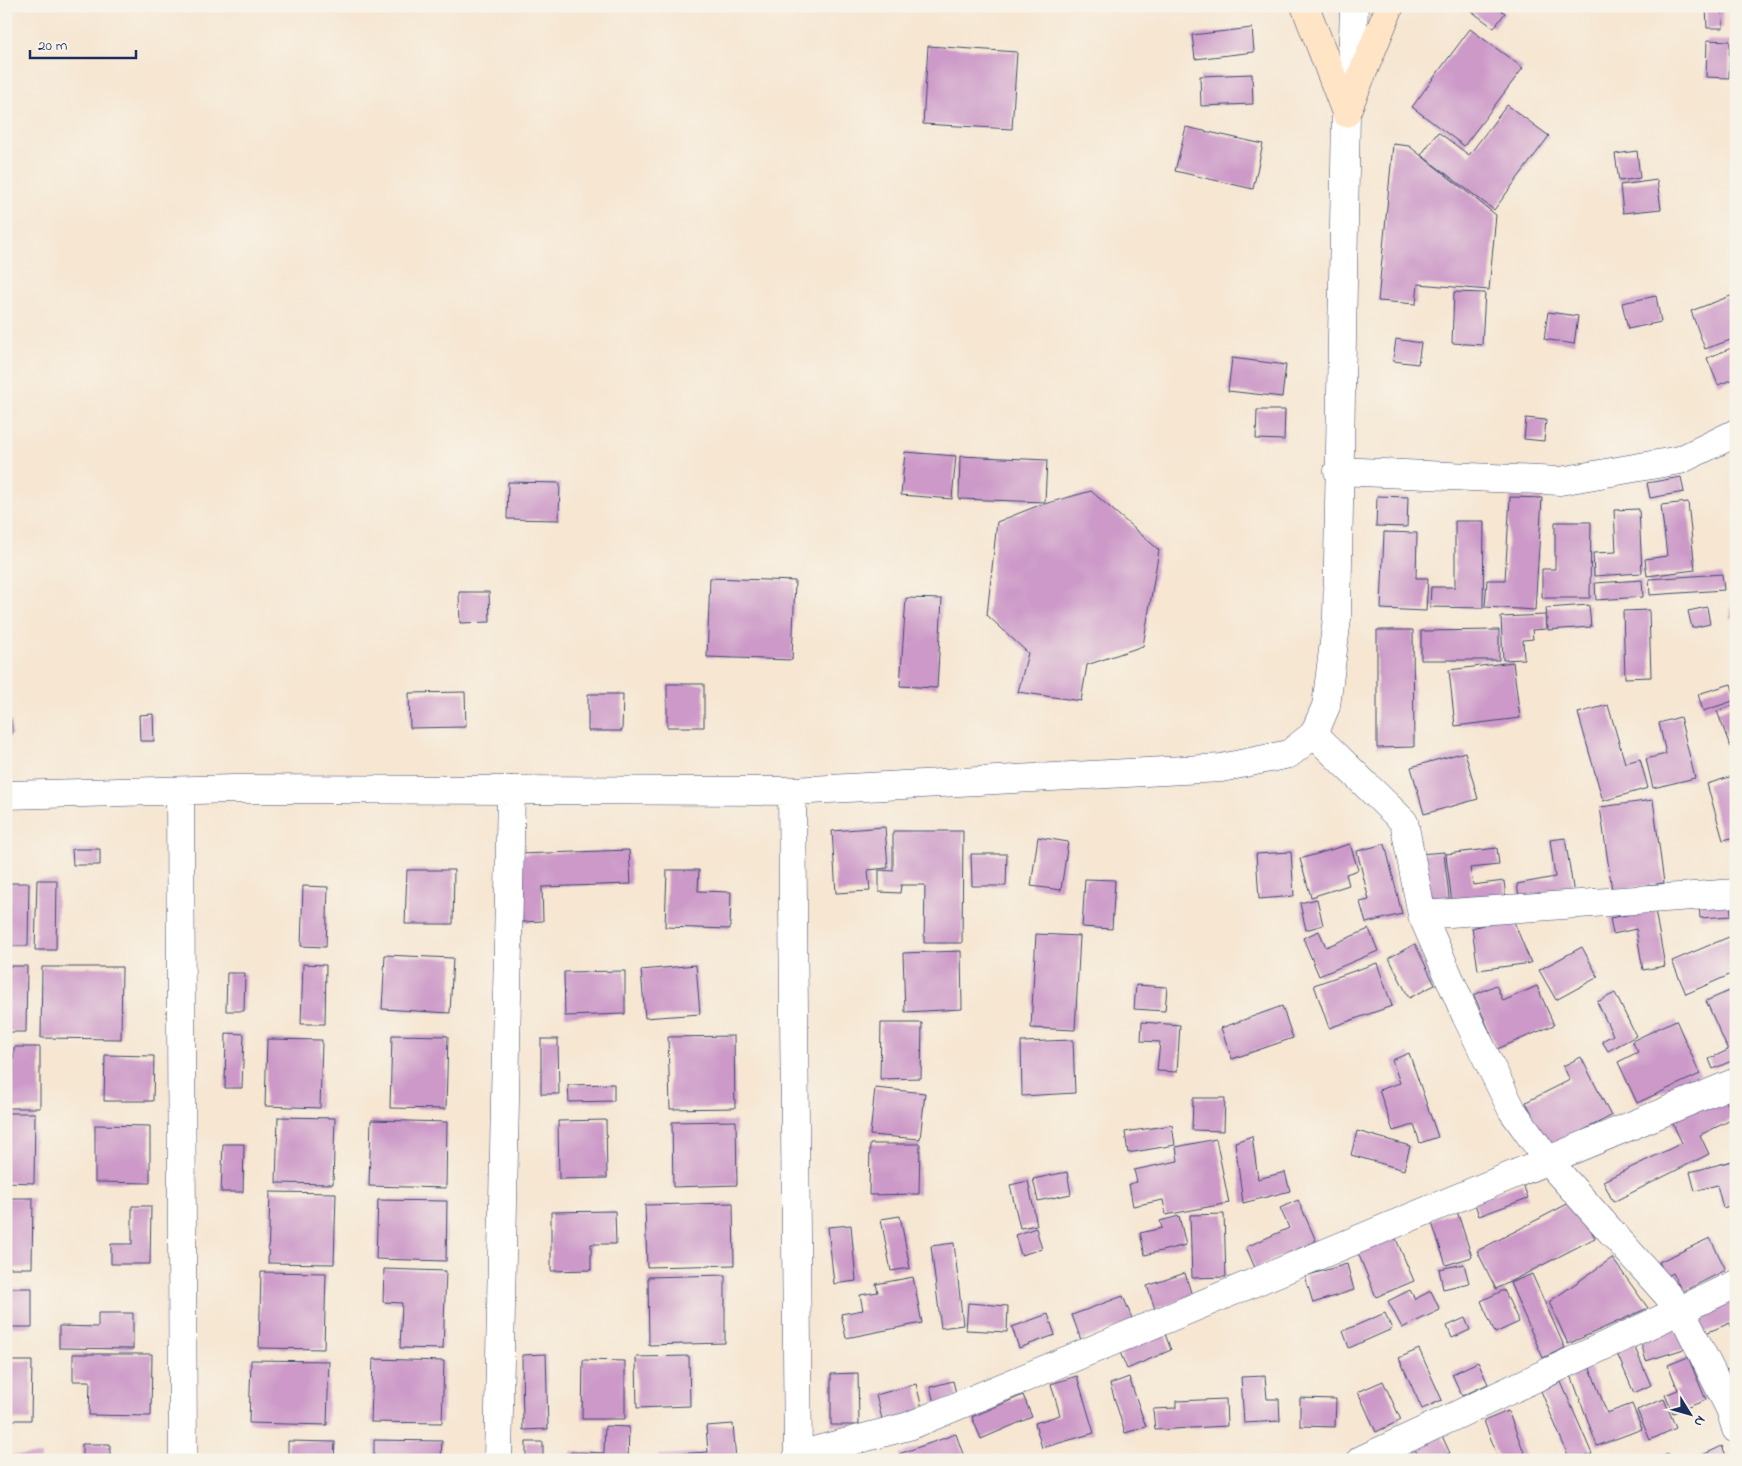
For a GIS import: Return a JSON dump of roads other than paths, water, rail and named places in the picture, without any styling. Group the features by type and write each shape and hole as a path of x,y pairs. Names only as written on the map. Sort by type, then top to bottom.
{"main road":[{"path":"1305,6 1346,113"},
{"path":"1346,113 1390,6"}],"street":[{"path":"1335,6 1340,72 1346,113"},
{"path":"6,795 180,792 234,789 792,791 1221,768 1289,754 1314,734 1326,706 1337,618 1338,471 1346,113 1352,73 1354,6"},
{"path":"1338,471 1560,481 1680,460 1736,433"},
{"path":"1314,734 1404,822 1422,915 1466,1016 1512,1110 1549,1162 1680,1309 1730,1409 1736,1429"},
{"path":"498,1460 512,790"},
{"path":"792,791 798,1458 909,1426 1549,1162 1736,1082"},
{"path":"180,792 183,1460"},
{"path":"1422,915 1736,893"},
{"path":"1361,1460 1400,1452 1680,1309 1736,1284"}]}
